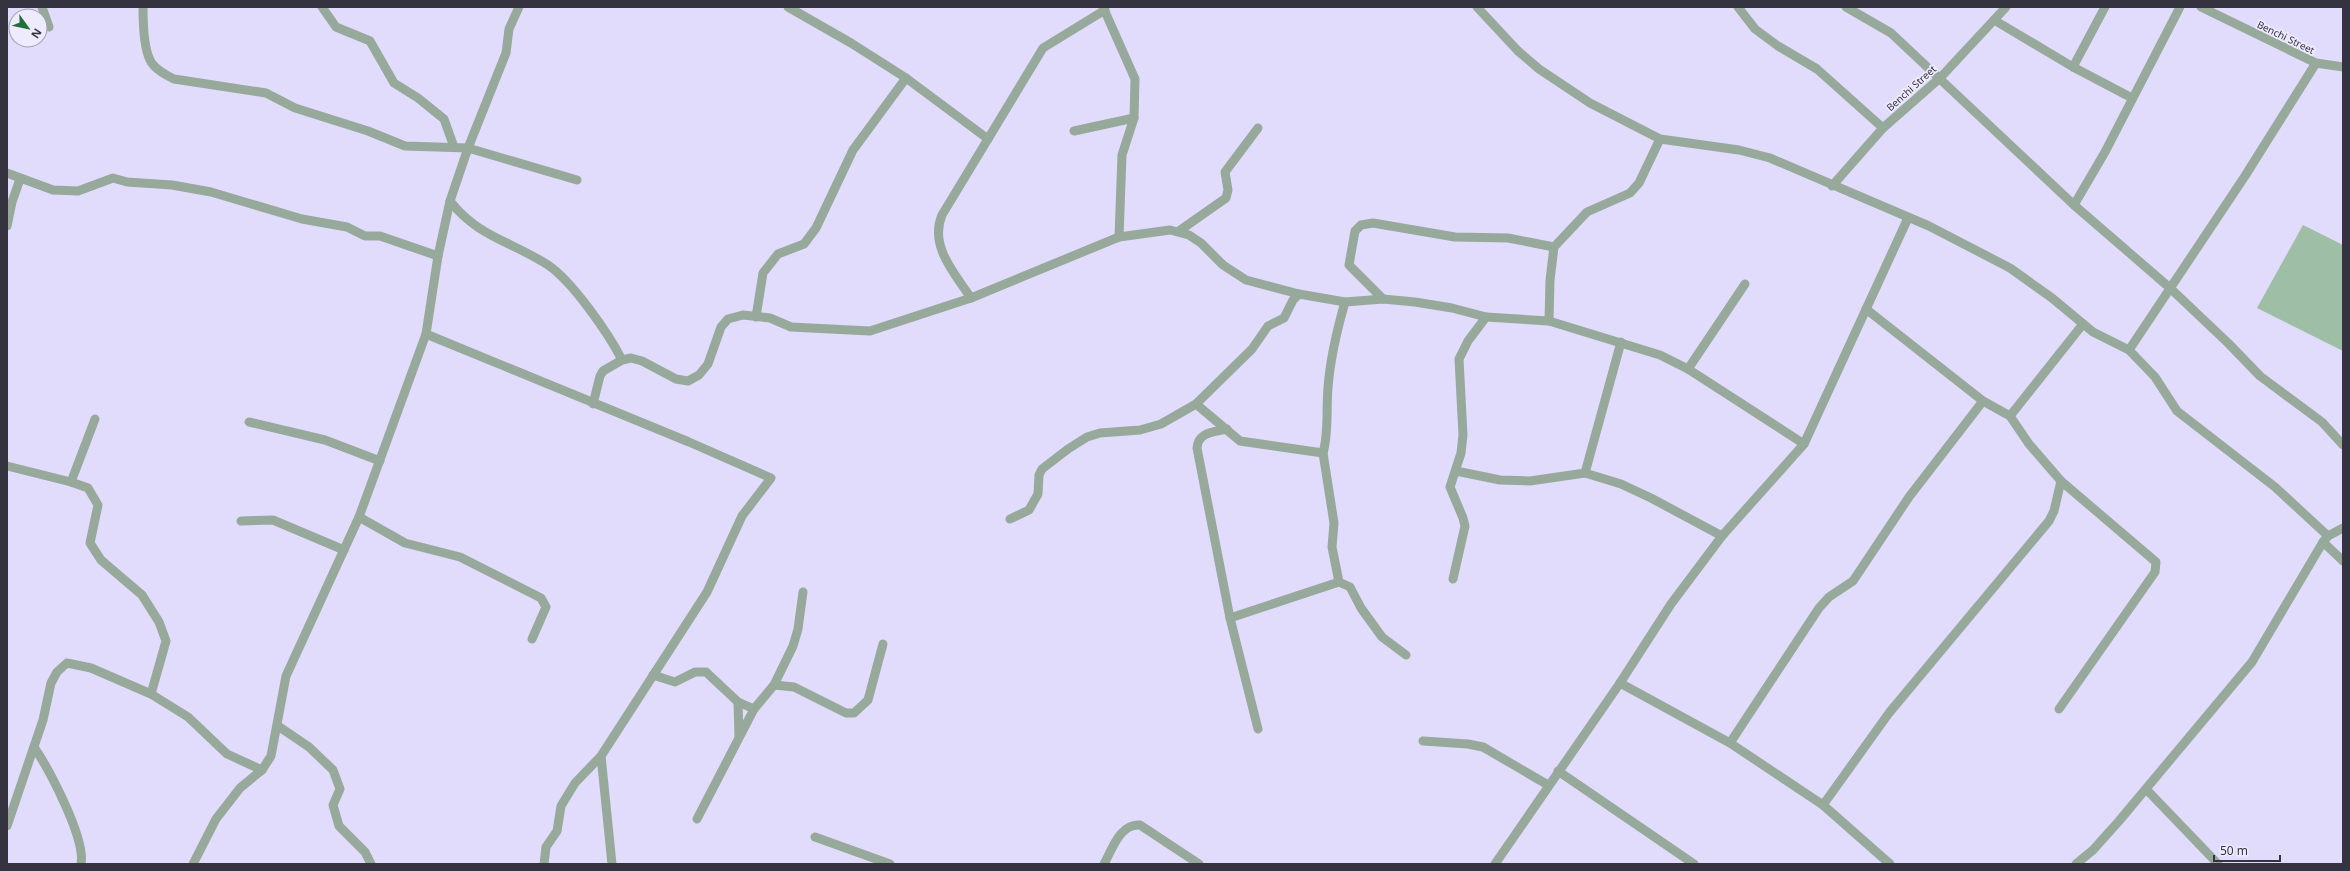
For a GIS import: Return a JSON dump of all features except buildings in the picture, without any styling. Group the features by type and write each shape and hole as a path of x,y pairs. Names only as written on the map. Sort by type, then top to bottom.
{"street":[{"path":"42,7 49,27"},
{"path":"142,7 142,20 150,60 164,74 174,80 266,93 295,108 368,131 405,146 468,148 576,180"},
{"path":"322,7 336,27 370,41 394,83 434,109 444,120 454,147"},
{"path":"192,864 216,819 240,788 262,770 271,756 278,726 286,676 359,517 426,334 438,256 450,201 468,148 506,53 510,29 518,7"},
{"path":"788,7 799,10 906,78 988,139"},
{"path":"1477,7 1518,51 1539,69 1590,103 1660,139 1739,150 1765,157 1948,235 2010,268 2052,298 2083,324 2104,338 2129,350 2155,377 2177,411 2275,487 2326,539 2343,561"},
{"path":"1738,7 1755,29 1778,46 1816,69 1883,128"},
{"path":"1846,7 1892,33 1941,77 2074,205 2170,288 2228,343 2260,376 2322,422 2343,445"},
{"name":"Benchi Street","path":"1832,186 1883,128 1941,77 2006,7"},
{"path":"2073,67 2105,7"},
{"path":"2074,205 2105,152 2180,7"},
{"name":"Benchi Street","path":"2201,7 2316,63 2343,67"},
{"path":"971,298 946,260 938,240 938,225 1043,48 1104,9 1134,79 1134,118 1122,155 1119,238"},
{"path":"1994,20 2073,67 2132,98"},
{"path":"2129,350 2245,176 2316,63"},
{"path":"756,317 763,273 778,254 804,244 816,228 853,150 906,78"},
{"path":"1074,131 1134,118"},
{"path":"1179,231 1226,198 1228,190 1225,172 1258,128"},
{"path":"1549,321 1550,280 1554,247 1587,212 1630,193 1639,183 1660,139"},
{"path":"7,173 53,190 78,190 113,178 127,182 180,186 211,192 302,219 347,227 365,236 380,236 438,256"},
{"path":"7,226 12,202 20,179"},
{"path":"450,201 462,216 482,231 492,237 520,248 549,266 570,286 612,340 622,360"},
{"path":"1495,864 1548,785 1620,683 1671,604 1722,536 1804,444 1908,218"},
{"path":"1383,299 1349,265 1355,231 1361,224 1373,223 1455,237 1508,238 1554,247"},
{"path":"593,404 600,376 604,371 622,360 631,358 642,361 676,379 688,381 699,374 708,364 721,327 728,319 743,315 770,318 791,327 870,331 971,298 1119,238 1170,230 1179,231 1201,243 1224,265 1246,280 1299,294 1345,302 1383,299 1452,308 1486,317 1549,321 1660,354 1688,369 1804,444"},
{"path":"1688,369 1745,284"},
{"path":"1010,519 1029,510 1038,494 1039,475 1042,469 1074,445 1100,433 1140,430 1161,424 1196,404 1252,349 1268,326 1284,318 1293,300 1299,294"},
{"path":"1339,582 1332,547 1334,523 1323,453 1326,442 1328,387 1336,334 1345,302"},
{"path":"1866,309 1983,401 2010,416 2029,444 2061,481 2154,559 2157,568 2059,710"},
{"path":"1453,579 1465,526 1464,518 1450,487 1461,453 1463,434 1459,359 1468,341 1486,317"},
{"path":"2010,416 2083,324"},
{"path":"426,334 771,478 742,516 707,592 601,756 575,783 561,806 557,831 546,847 544,864"},
{"path":"1586,473 1621,342"},
{"path":"1730,743 1819,608 1830,597 1854,581 1909,497 1983,401"},
{"path":"1196,404 1240,441 1323,453"},
{"path":"71,482 95,419"},
{"path":"249,422 325,440 380,461"},
{"path":"1227,429 1206,434 1198,442 1197,448 1230,618 1258,729"},
{"path":"7,466 71,482 88,488 98,505 90,543 101,560 142,595 159,622 166,641 151,694"},
{"path":"1456,471 1500,480 1530,481 1586,473 1621,484 1651,498 1722,536"},
{"path":"1823,805 1889,713 2049,521 2055,506 2061,481"},
{"path":"359,517 405,543 460,558 541,598 546,607 532,639"},
{"path":"241,520 274,520 344,550"},
{"path":"2076,864 2093,850 2252,662 2326,539 2343,528"},
{"path":"1230,618 1339,582 1350,587 1361,608 1382,637 1406,655"},
{"path":"697,819 754,709 774,685 793,646 798,629 803,592"},
{"path":"774,685 794,687 846,712 854,713 868,700 883,644"},
{"path":"7,826 43,720 51,683 57,672 66,663 91,668 151,694 188,717 227,754 262,770"},
{"path":"653,675 675,682 695,672 706,672 738,702 754,709"},
{"path":"1620,683 1730,743 1823,805 1890,864"},
{"path":"738,702 739,738"},
{"path":"278,726 309,747 332,770 340,789 333,805 339,826 365,852 371,864"},
{"path":"1422,741 1468,744 1483,747 1548,785"},
{"path":"34,747 44,762 82,846 81,864"},
{"path":"601,756 612,864"},
{"path":"1558,771 1694,864"},
{"path":"2146,789 2218,864"},
{"path":"1104,864 1121,834 1134,825 1140,825 1199,864"},
{"path":"815,837 890,864"}],"green space":[{"path":"2303,225 2343,245 2343,351 2257,308"}]}
